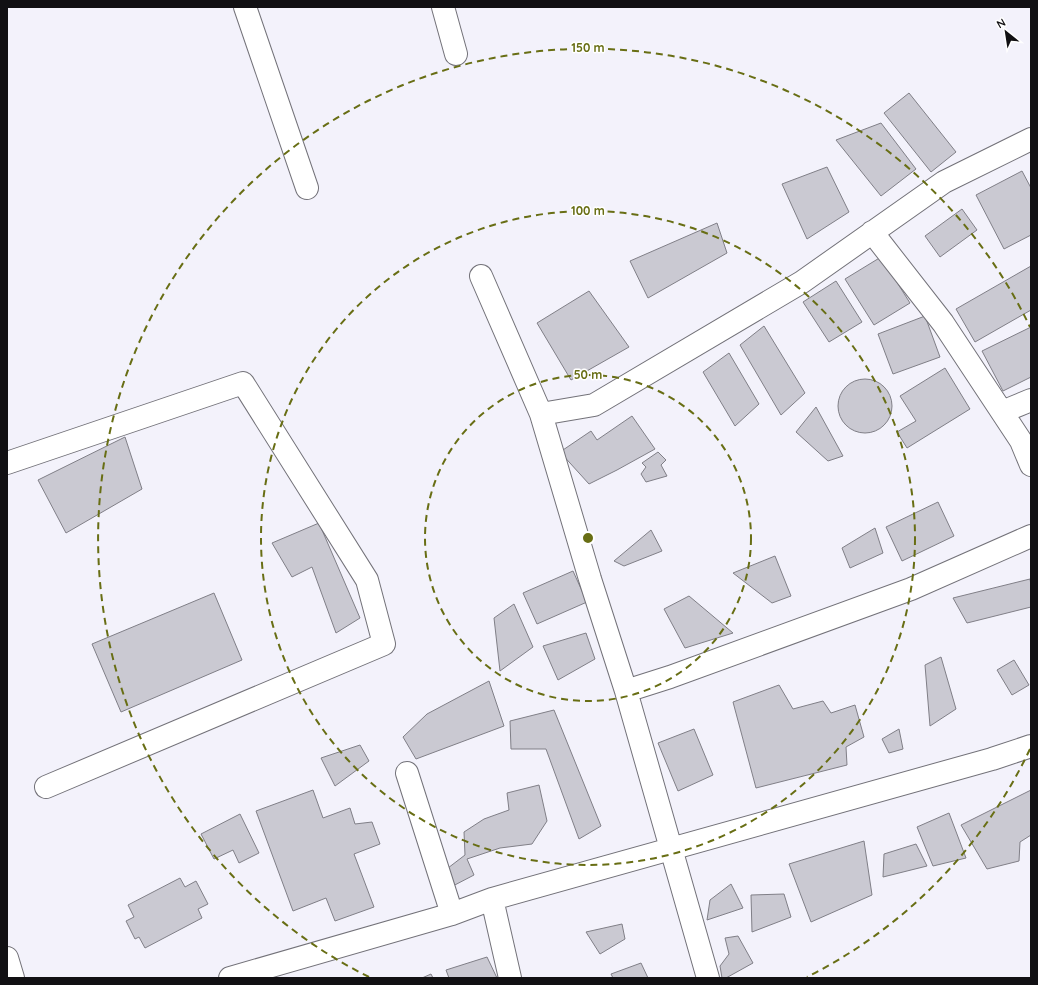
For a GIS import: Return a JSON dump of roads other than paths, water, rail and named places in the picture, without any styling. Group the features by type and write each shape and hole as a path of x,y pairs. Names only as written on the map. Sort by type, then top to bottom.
{"street":[{"path":"245,7 308,188"},
{"path":"443,7 456,54"},
{"path":"541,414 594,405 802,282 944,182 1031,138"},
{"path":"872,232 943,323 1021,441 1031,465"},
{"path":"481,276 541,414 590,579 626,691 708,978"},
{"path":"7,463 244,383 367,580 384,644 46,787"},
{"path":"1002,412 1031,400"},
{"path":"626,691 670,677 911,589 1031,536"},
{"path":"230,978 452,914 492,900 992,759 1031,746"},
{"path":"407,773 452,914"},
{"path":"492,900 510,978"},
{"path":"7,958 13,978"}]}
